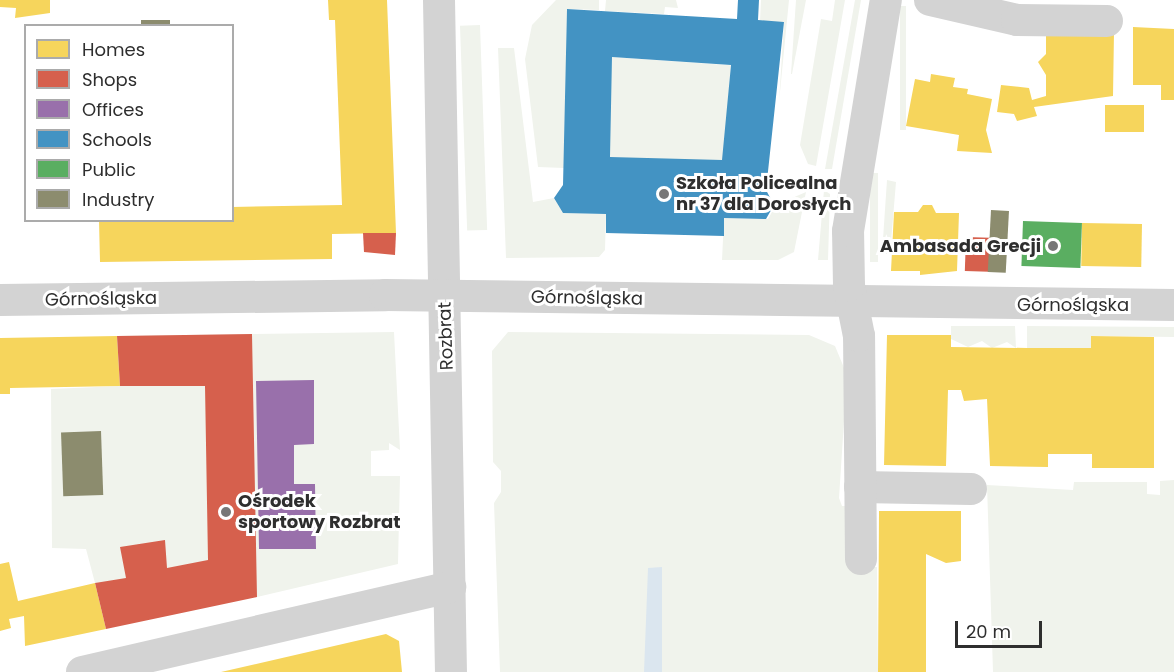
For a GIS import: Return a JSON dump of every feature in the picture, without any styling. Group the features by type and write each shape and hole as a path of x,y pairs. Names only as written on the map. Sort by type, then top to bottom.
{"street":[{"name":"Rozbrat","path":"439,0 451,672"},
{"path":"861,559 859,336 847,268 853,182 886,0"},
{"path":"930,0 1017,20 1107,21"},
{"name":"Górnośląska","path":"0,300 445,296 1174,306"},
{"path":"860,487 971,489"},
{"path":"81,672 450,587"}],"shaded area":[{"path":"556,0 599,0 599,10 567,9 564,168 538,167 525,59 532,25"},
{"path":"606,0 676,0 678,8 665,7 664,14 605,11"},
{"path":"761,0 789,0 779,102 784,23 760,21"},
{"path":"796,0 806,0 791,74"},
{"path":"835,0 845,0 816,166 808,164 800,145 821,19 832,21"},
{"path":"855,0 861,0 832,169 825,169"},
{"path":"900,6 906,6 906,130 900,130"},
{"path":"480,25 487,230 467,231 460,26"},
{"path":"498,48 514,48 533,202 554,198 563,213 606,214 605,250 599,257 506,258"},
{"path":"612,57 731,65 724,165 605,157"},
{"path":"870,173 878,173 878,262 870,262"},
{"path":"887,180 896,182 890,254 882,254"},
{"path":"824,190 830,194 828,260 818,260"},
{"path":"806,192 794,252 778,260 722,260 724,218 768,219 776,205"},
{"path":"951,326 1015,326 1016,348 1007,342 992,348 982,341 968,347 951,339"},
{"path":"1027,326 1174,327 1174,337 1092,336 1091,348 1027,348"},
{"name":"Ośrodek sportowy Rozbrat","path":"394,332 400,450 389,443 389,450 371,451 371,476 400,476 398,564 257,597 95,583 86,549 52,548 51,389 120,386 117,336"},
{"path":"508,332 809,335 835,346 847,375 839,498 842,506 850,506 863,567 877,567 878,672 500,672 494,503 501,492 501,471 493,462 492,351"},
{"path":"1174,480 1174,672 993,672 987,485 1073,490 1074,482 1147,482 1147,494 1160,495 1160,481"},
{"path":"662,567 662,672 644,672 648,568"}],"building: Homes":[{"path":"0,0 50,0 50,13 15,18 16,8 0,7"},
{"path":"328,0 387,0 396,233 332,234 332,259 100,262 99,222 234,222 234,207 342,205 335,20 329,20"},
{"path":"1133,27 1174,29 1174,100 1161,100 1161,85 1133,85"},
{"path":"1046,31 1114,32 1113,96 1034,107 1037,116 1017,121 1014,114 997,112 1001,85 1029,88 1032,100 1046,96 1046,75 1038,62 1046,54"},
{"path":"931,74 955,78 953,87 968,89 967,94 992,99 986,130 992,153 957,151 959,135 906,126 915,79 930,82"},
{"path":"1105,105 1144,105 1144,132 1105,132"},
{"path":"923,205 932,205 936,213 959,213 957,271 920,275 920,271 891,271 894,212 918,212"},
{"path":"1082,223 1142,224 1141,267 1081,266"},
{"path":"887,335 951,335 951,347 1027,348 1091,348 1091,336 1154,337 1154,468 1092,468 1092,454 1048,454 1048,467 990,466 987,399 964,401 961,390 948,390 946,466 884,465"},
{"path":"117,336 120,386 10,388 10,394 0,394 0,338"},
{"path":"879,511 961,511 961,561 946,563 926,554 926,672 878,672"},
{"path":"9,562 18,601 95,583 106,629 25,646 24,616 9,619 11,628 0,631 0,564"},
{"path":"386,634 399,641 402,672 221,672"}],"building: Shops":[{"path":"363,233 396,233 395,255 364,252"},
{"path":"966,237 990,238 989,272 965,271"},
{"path":"252,334 257,597 106,629 95,583 126,578 120,547 165,540 167,568 208,560 205,386 120,386 117,336"}],"building: Offices":[{"path":"314,380 314,444 294,445 294,484 315,484 316,549 259,549 256,381"}],"building: Schools":[{"path":"738,0 759,0 758,20 784,22 766,190 774,205 766,219 724,218 724,236 606,233 606,214 563,213 554,198 563,185 567,9 737,19","holes":["612,57 731,65 722,160 610,157"]}],"building: Public":[{"name":"Ambasada Grecji","path":"1023,221 1082,223 1080,268 1021,266"}],"building: Industry":[{"path":"141,20 170,20 170,24 141,24"},
{"path":"991,210 1009,211 1006,273 988,272"},
{"path":"101,431 103,495 63,496 61,432"}],"place":[{"name":"Szkoła Policealna nr 37 dla Dorosłych","path":"664,194"},
{"name":"Ambasada Grecji","path":"1053,246"},
{"name":"Ośrodek sportowy Rozbrat","path":"226,512"}]}
